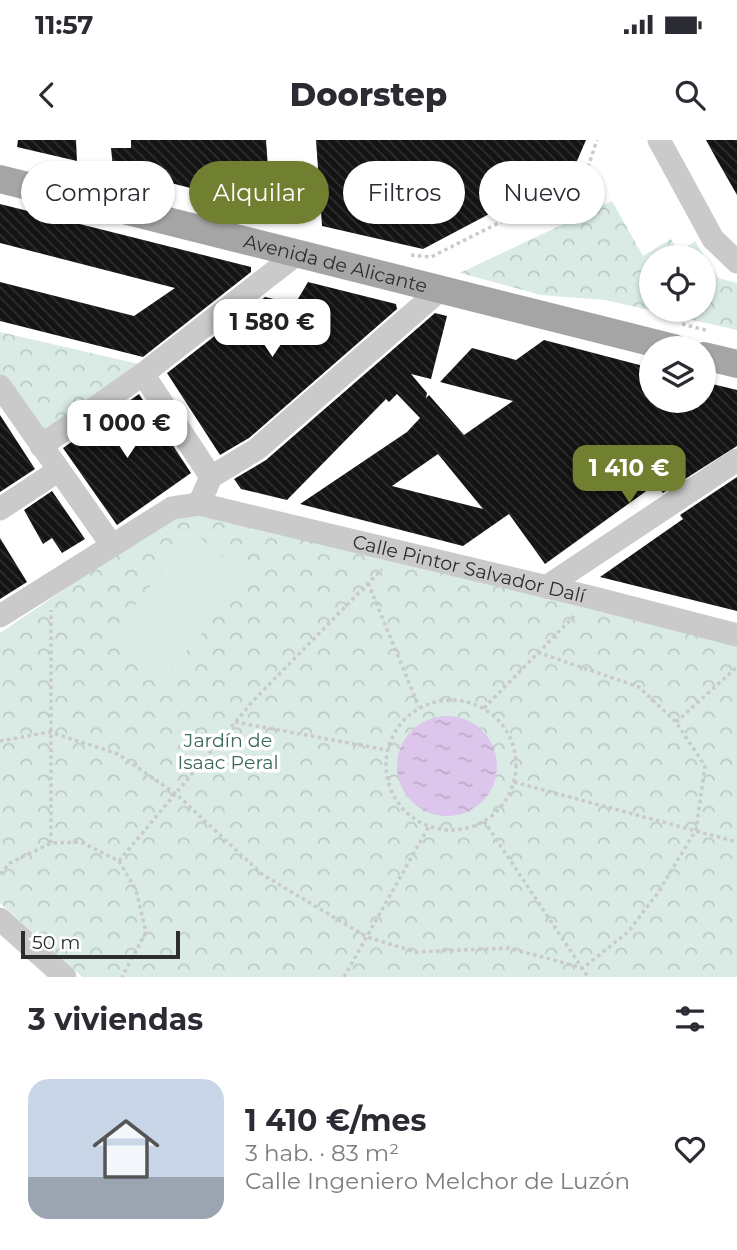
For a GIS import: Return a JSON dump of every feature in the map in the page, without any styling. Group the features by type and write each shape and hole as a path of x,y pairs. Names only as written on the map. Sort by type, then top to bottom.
{"main road":[{"name":"Avenida de Alicante","path":"0,179 639,339"},
{"path":"716,359 737,364"}],"street":[{"path":"659,140 713,239 737,262"},
{"path":"41,446 144,374 297,254"},
{"path":"0,616 172,508 199,504 211,477 257,449 440,290"},
{"path":"144,374 211,477"},
{"path":"4,399 111,544"},
{"path":"545,587 737,460"},
{"path":"0,509 59,470"},
{"name":"Calle Pintor Salvador Dalí","path":"199,504 594,598 737,635"},
{"path":"0,919 65,977"}],"path":[{"path":"391,277 400,253 431,257 576,184 587,170 597,140"},
{"path":"119,861 235,722 399,551"},
{"path":"51,583 51,843"},
{"path":"368,583 419,708"},
{"path":"484,709 537,652 594,598"},
{"path":"537,652 639,687 676,722 705,766 696,830 657,894 628,932 583,968"},
{"path":"676,722 737,667"},
{"path":"441,700 463,701 484,709 500,722 511,740 516,761 514,782 503,804 484,821 466,828 447,830 429,826 412,817 399,804 390,788 386,769 387,750 394,733 419,708 441,700"},
{"path":"235,722 387,750"},
{"path":"0,741 50,732 118,754 176,794 263,875 367,937 416,952 509,948 583,968"},
{"path":"514,782 737,842"},
{"path":"484,821 588,977"},
{"path":"344,977 429,826"},
{"path":"0,874 10,863 51,843 82,842 119,861 136,890 146,932 122,977"}],"green space":[{"path":"612,201 639,249 639,308 605,300 541,295 460,273 563,224 605,224 605,204"},
{"path":"671,239 675,245 661,245"},
{"path":"716,275 718,278 737,283 737,330 702,322 716,322"},
{"path":"0,332 152,367 41,446 0,386"},
{"name":"Jardín de Isaac Peral","path":"186,513 213,515 737,643 737,977 82,977 0,903 0,633 158,526"},
{"path":"194,533 249,577 161,682 109,636"}],"water":[{"path":"447,716 466,720 483,730 493,747 497,766 493,785 483,802 466,812 447,816 428,812 411,802 401,785 397,766 401,747 411,730 428,720"}],"building":[{"path":"18,140 76,140 77,161 17,147"},
{"path":"131,140 266,140 268,161 189,161 189,188 175,184 175,161 112,161 111,148 131,148"},
{"path":"316,140 586,140 577,161 479,161 479,219 423,249 322,226 329,224 329,161 317,161"},
{"path":"706,140 737,140 737,195 717,160"},
{"path":"0,204 21,209 21,224 80,224 251,267 251,272 143,357 0,321 0,282 134,316 175,288 0,243"},
{"path":"308,282 396,304 397,309 249,438 220,455 167,373 265,297 295,304"},
{"path":"435,313 447,316 431,379 411,374 427,393 426,398 429,395 464,435 513,401 440,382 472,348 516,360 544,340 639,365 639,413 716,413 716,385 737,390 737,446 663,493 656,484 545,564 509,514 463,546 300,504 407,432 420,418 397,394 389,402 386,399 287,500 241,489 234,479 266,460","holes":["438,454 483,509 392,486"]},
{"path":"139,394 191,473 117,525 63,448"},
{"path":"0,415 35,469 0,492"},
{"path":"737,477 737,611 600,577 683,519 680,515"},
{"path":"52,491 85,539 62,553 52,538 43,544 24,510"},
{"path":"0,538 27,582 0,599"}]}
